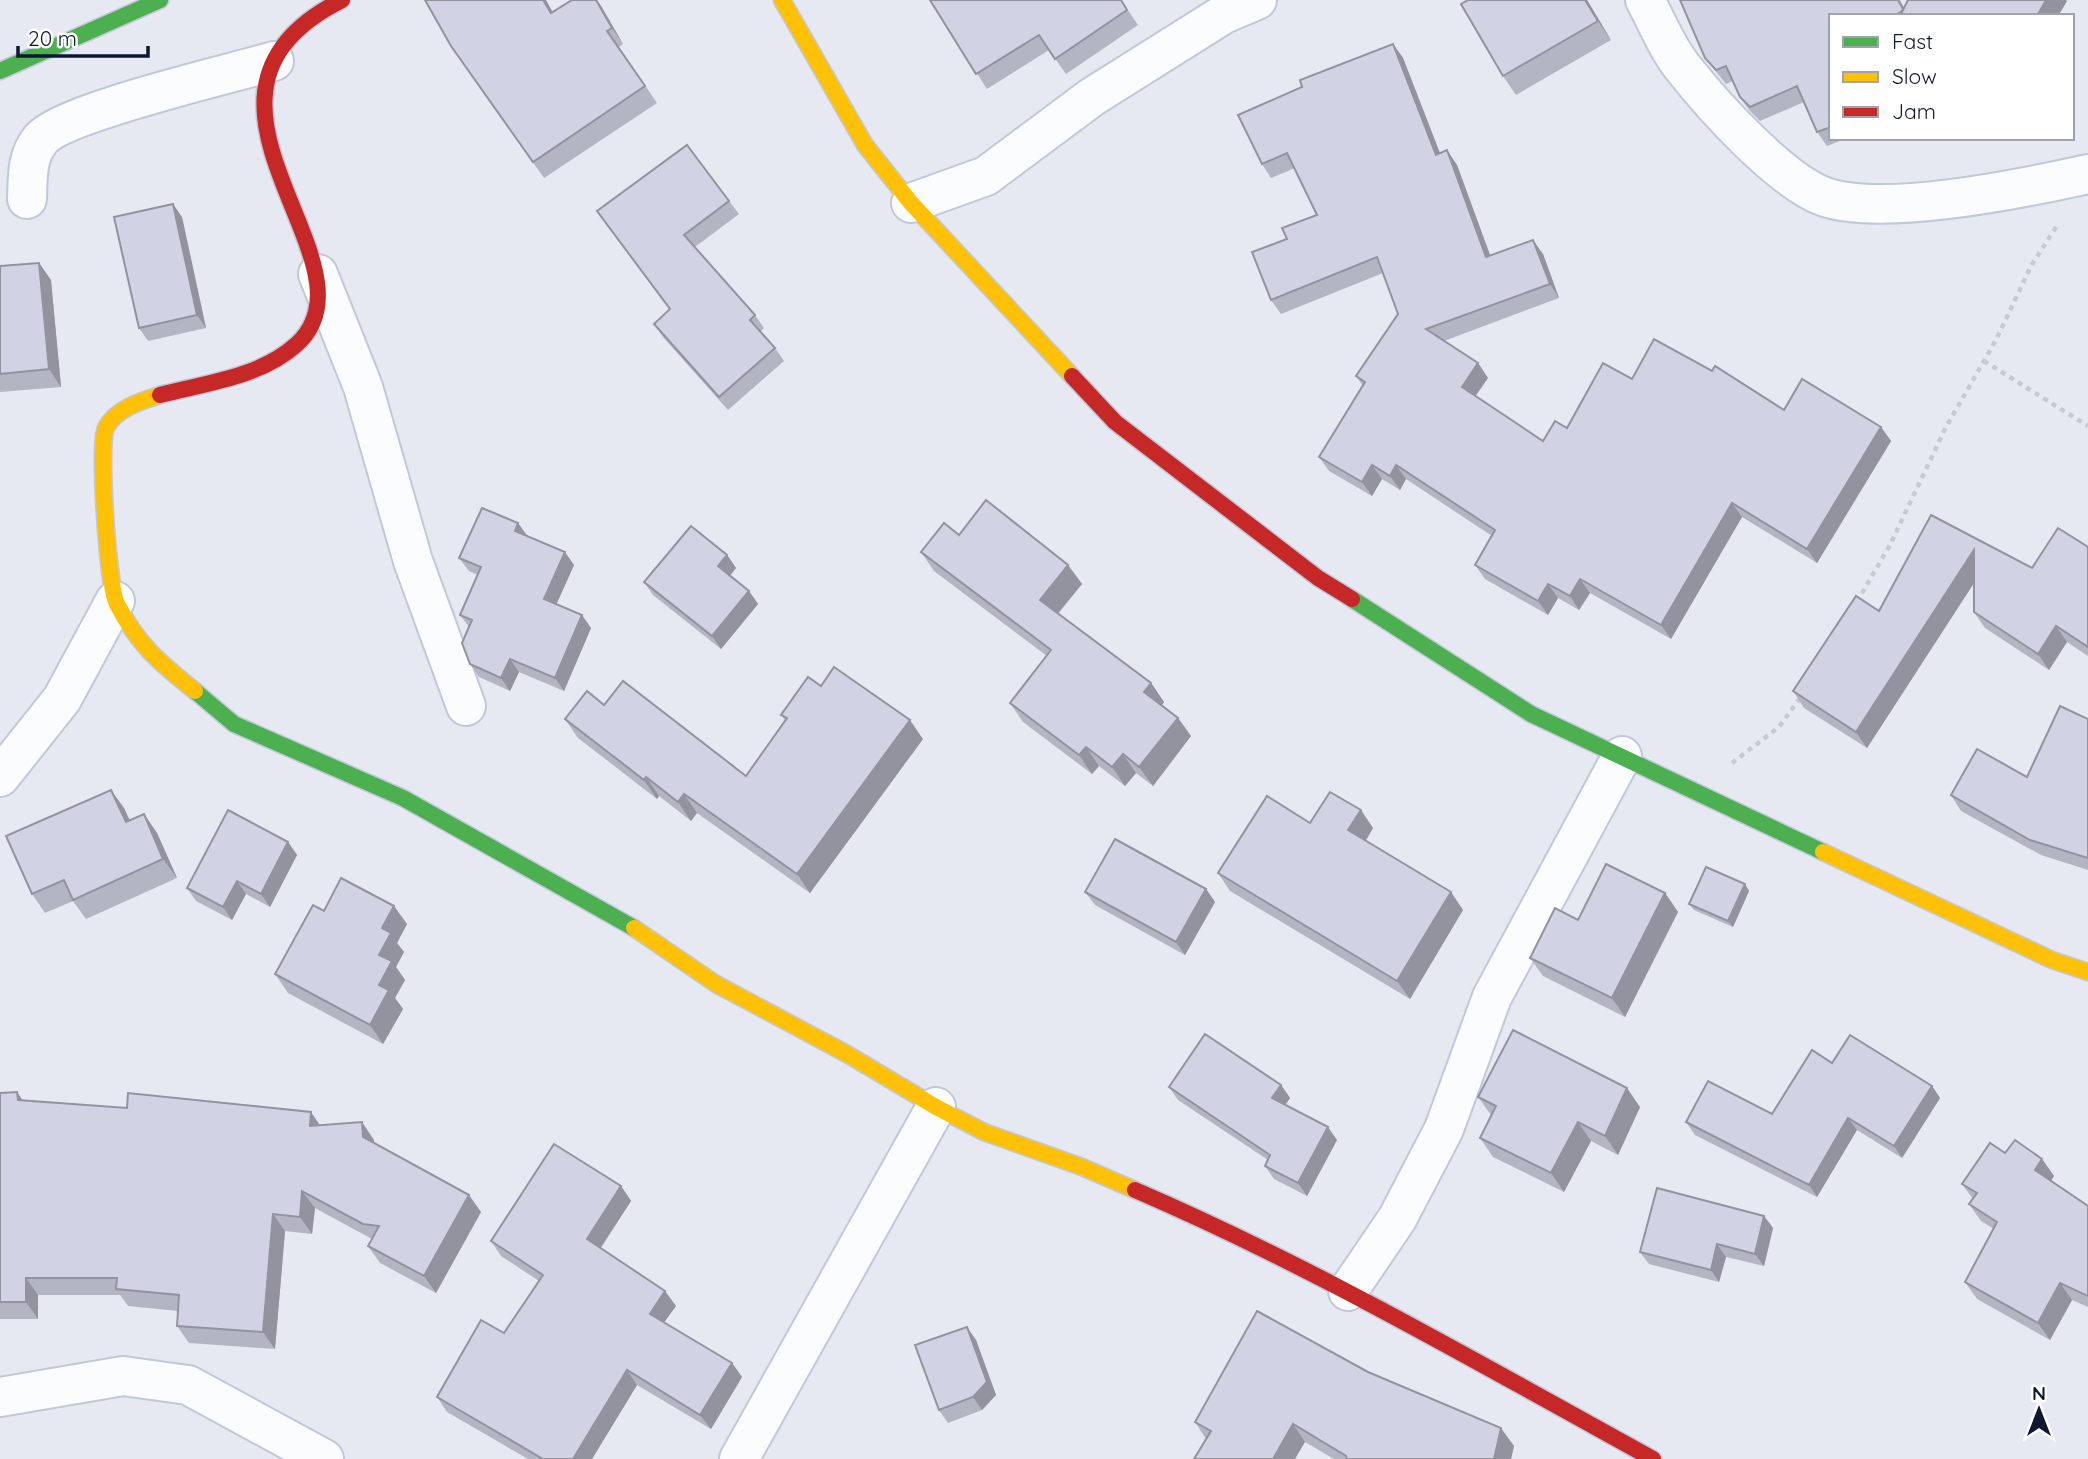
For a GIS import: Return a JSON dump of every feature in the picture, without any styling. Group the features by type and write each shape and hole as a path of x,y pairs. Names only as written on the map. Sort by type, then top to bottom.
{"street":[{"path":"0,71 160,0"},
{"path":"342,0 320,12 285,42 274,61 265,89 266,125 281,182 363,387 413,561 466,706"},
{"path":"782,0 865,145 911,203 1115,422 1318,578 1531,714 2052,960 2088,972"},
{"path":"911,203 986,176 1092,97 1224,14 1257,0"},
{"path":"1645,0 1683,68 1759,150 1791,177 1825,197 1869,204 1903,202 2024,189 2088,174"},
{"path":"27,200 28,160 42,137 81,118 274,61"},
{"path":"318,274 318,299 312,325 299,342 279,358 257,369 143,400 115,415 105,429 101,457 115,601 149,654 234,724 403,798 619,918 716,984 847,1054 936,1107 984,1132 1082,1167 1219,1226 1348,1291 1653,1459"},
{"path":"0,777 62,699 115,601"},
{"path":"1348,1291 1397,1219 1444,1129 1492,997 1622,756"},
{"path":"739,1459 936,1107"},
{"path":"0,1397 123,1376 188,1385 324,1459"}],"path":[{"path":"1850,613 1890,545 1946,427 1984,361 2031,266 2061,219"},
{"path":"1984,361 2088,426"},
{"path":"1685,789 1740,759 1779,727 1804,693"}],"building":[{"path":"425,0 543,0 551,13 572,0 596,0 612,28 607,31 645,86 533,162 451,46"},
{"path":"930,0 1121,0 1127,10 1055,59 1039,35 976,74"},
{"path":"1468,0 1585,0 1598,21 1503,76 1461,4"},
{"path":"1680,0 1898,0 1903,9 1897,14 1829,14 1829,128 1817,132 1797,86 1750,107 1740,97 1726,66 1716,70 1705,58"},
{"path":"1908,0 2046,0 2038,14 1901,14"},
{"path":"1393,44 1436,155 1447,150 1486,257 1533,240 1550,284 1426,329 1478,363 1462,387 1543,441 1555,421 1567,428 1603,363 1632,379 1654,339 1712,371 1715,366 1784,410 1802,379 1881,427 1807,549 1732,503 1661,625 1580,579 1570,596 1548,584 1538,601 1475,565 1495,530 1396,465 1390,476 1372,465 1362,482 1319,457 1365,382 1356,376 1398,314 1377,257 1271,300 1252,252 1287,239 1282,228 1317,215 1287,153 1262,164 1238,115 1302,87 1300,80"},
{"path":"687,145 729,201 684,235 755,315 750,320 775,348 719,397 654,324 670,309 597,211"},
{"path":"173,204 197,315 139,328 114,217"},
{"path":"39,263 49,369 0,374 0,266"},
{"path":"986,500 1068,565 1040,600 1151,683 1144,692 1178,718 1139,767 1123,754 1112,767 1086,747 1079,755 1010,703 1051,650 921,552 944,523 959,535"},
{"path":"482,508 518,523 515,531 565,552 544,599 582,615 555,678 510,659 501,678 470,664 462,643 472,620 460,615 481,567 459,558"},
{"path":"1931,515 2032,568 2058,528 2088,547 2088,647 2056,626 2038,654 1974,612 1974,550 1856,732 1793,691 1856,596 1879,611"},
{"path":"691,526 727,555 718,566 749,591 712,636 644,582"},
{"path":"834,667 910,720 797,874 684,794 678,802 646,777 644,780 565,719 587,691 604,705 623,681 746,776 787,718 781,715 808,677 821,686"},
{"path":"2060,706 2088,719 2088,858 2030,840 1951,795 1977,749 2027,777"},
{"path":"111,790 126,822 144,814 163,859 73,900 64,880 32,894 6,836"},
{"path":"1330,792 1361,810 1348,830 1451,892 1397,981 1218,873 1267,796 1310,823"},
{"path":"228,810 288,842 261,894 237,881 223,907 187,888"},
{"path":"1115,839 1206,889 1176,942 1085,892"},
{"path":"1606,864 1665,893 1612,998 1530,958 1555,908 1578,920"},
{"path":"1706,867 1745,884 1728,921 1689,904"},
{"path":"341,878 394,906 382,928 391,933 379,955 392,961 379,985 389,990 370,1025 275,974 313,905 324,911"},
{"path":"1513,1030 1627,1088 1605,1136 1578,1122 1551,1173 1480,1138 1496,1106 1478,1097"},
{"path":"1205,1034 1281,1085 1272,1098 1328,1127 1298,1183 1265,1166 1270,1155 1169,1087"},
{"path":"1850,1035 1932,1086 1894,1146 1848,1118 1809,1185 1686,1122 1708,1081 1772,1114 1812,1050 1832,1063"},
{"path":"17,1092 18,1100 127,1108 128,1093 311,1112 310,1126 362,1122 363,1137 469,1195 424,1276 368,1246 379,1226 363,1224 302,1191 300,1217 273,1214 263,1332 177,1326 179,1295 116,1289 117,1278 26,1278 26,1302 0,1302 0,1093"},
{"path":"2015,1140 2042,1159 2035,1170 2088,1206 2088,1296 2060,1283 2038,1323 1965,1282 1997,1222 1969,1204 1977,1193 1962,1184 1990,1143 2005,1153"},
{"path":"554,1144 621,1186 587,1239 665,1291 650,1314 732,1363 700,1415 627,1370 573,1459 543,1459 437,1397 481,1320 504,1333 543,1275 491,1241"},
{"path":"1657,1188 1764,1216 1755,1254 1717,1244 1711,1270 1640,1252"},
{"path":"1257,1311 1368,1372 1501,1428 1494,1459 1347,1459 1293,1424 1273,1459 1194,1459 1211,1431 1195,1422"},
{"path":"967,1327 987,1382 973,1397 939,1410 915,1345"}],"traffic: fast":[{"path":"0,71 160,0"},
{"path":"1352,599 1531,714 1823,852"},
{"path":"195,691 234,724 403,798 634,928"}],"traffic: slow":[{"path":"782,0 865,145 911,203 1072,376"},
{"path":"160,395 122,411 106,428 103,460 110,572 117,604 133,631 160,662 195,691"},
{"path":"1823,852 2052,960 2088,972"},
{"path":"634,928 716,984 847,1054 936,1107 984,1132 1082,1167 1135,1190"}],"traffic: jam":[{"path":"160,395 232,377 267,364 297,344 317,310 315,270 281,178 267,130 266,83 289,39 342,0"},
{"path":"1072,376 1115,422 1318,578 1352,599"},
{"path":"1135,1190 1332,1284 1653,1459"}]}
